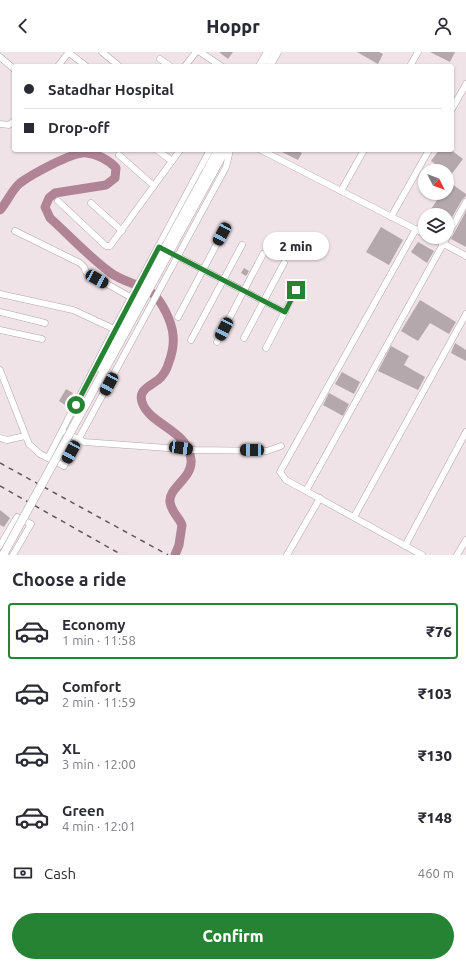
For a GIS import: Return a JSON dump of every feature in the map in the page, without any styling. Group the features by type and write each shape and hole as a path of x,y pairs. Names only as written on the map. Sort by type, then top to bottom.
{"main road":[{"path":"261,64 268,52"},
{"path":"270,64 277,52"},
{"path":"3,555 210,173 217,152"},
{"path":"0,551 210,173 224,152"}],"street":[{"path":"60,64 69,52 84,64"},
{"path":"102,52 117,64"},
{"path":"187,64 196,52"},
{"path":"200,52 218,64"},
{"path":"411,64 418,52"},
{"path":"0,57 12,67"},
{"path":"160,59 167,64"},
{"path":"454,105 466,84"},
{"path":"0,124 9,125 12,123"},
{"path":"160,152 172,161"},
{"path":"58,201 106,246 110,246 179,152"},
{"path":"48,458 114,329 209,152"},
{"path":"0,370 6,381 29,444 40,454 64,466 226,167 230,152"},
{"path":"265,152 416,229 280,472 283,478 422,555"},
{"path":"341,191 363,152"},
{"path":"391,217 428,152"},
{"path":"119,155 154,186"},
{"path":"454,224 466,202"},
{"path":"91,203 122,231"},
{"path":"15,231 80,263 86,272 132,297"},
{"path":"178,317 222,234"},
{"path":"306,491 442,244"},
{"path":"445,244 466,256"},
{"path":"191,340 242,245"},
{"path":"159,247 285,312"},
{"path":"218,342 263,254"},
{"path":"244,338 284,263"},
{"path":"266,348 296,290"},
{"path":"0,294 73,310 114,329"},
{"path":"0,312 45,323"},
{"path":"354,517 466,314"},
{"path":"0,330 42,339"},
{"path":"63,431 84,442 195,450 267,451 281,446"},
{"path":"406,546 466,432"},
{"path":"0,438 7,440 25,436"},
{"path":"287,555 320,498"},
{"path":"0,546 17,517 31,524 13,555"},
{"path":"457,555 466,540"}],"building":[{"path":"219,52 233,52 228,59"},
{"path":"357,52 379,52 383,54 378,64"},
{"path":"430,52 455,52 450,62"},
{"path":"282,152 302,153 298,160"},
{"path":"438,152 454,152 463,159 454,171 454,164 435,164 431,161"},
{"path":"454,186 466,194 454,214 454,208 432,208 437,200 454,200"},
{"path":"466,211 466,247 454,241 454,233"},
{"path":"381,227 403,240 389,265 366,252"},
{"path":"418,242 418,244 422,244 434,251 427,263 411,252"},
{"path":"244,268 249,271 246,276 241,273"},
{"path":"420,300 456,322 449,334 430,323 418,341 401,331"},
{"path":"455,343 466,350 466,361 451,353"},
{"path":"391,346 409,356 404,365 425,377 418,390 378,371"},
{"path":"342,372 360,382 354,394 335,384"},
{"path":"66,389 73,393 65,405 59,401"},
{"path":"329,393 349,404 343,416 323,405"},
{"path":"0,510 10,518 4,527 0,525"}],"waterway":[{"path":"0,210 14,189 20,183 42,169 72,156 81,153 95,155 103,158 116,168 115,178 106,185 55,193 49,198 45,207 50,218 103,267 121,279 142,287 152,293 163,306 169,318 173,342 168,365 160,378 143,391 141,398 146,410 152,417 176,435 189,450 191,466 185,478 170,497 172,509 182,525 179,545 175,555"}],"railway":[{"path":"0,463 168,555"},
{"path":"0,486 122,555"}],"route":[{"path":"76,405 114,329 159,247 285,312 296,290"}]}
